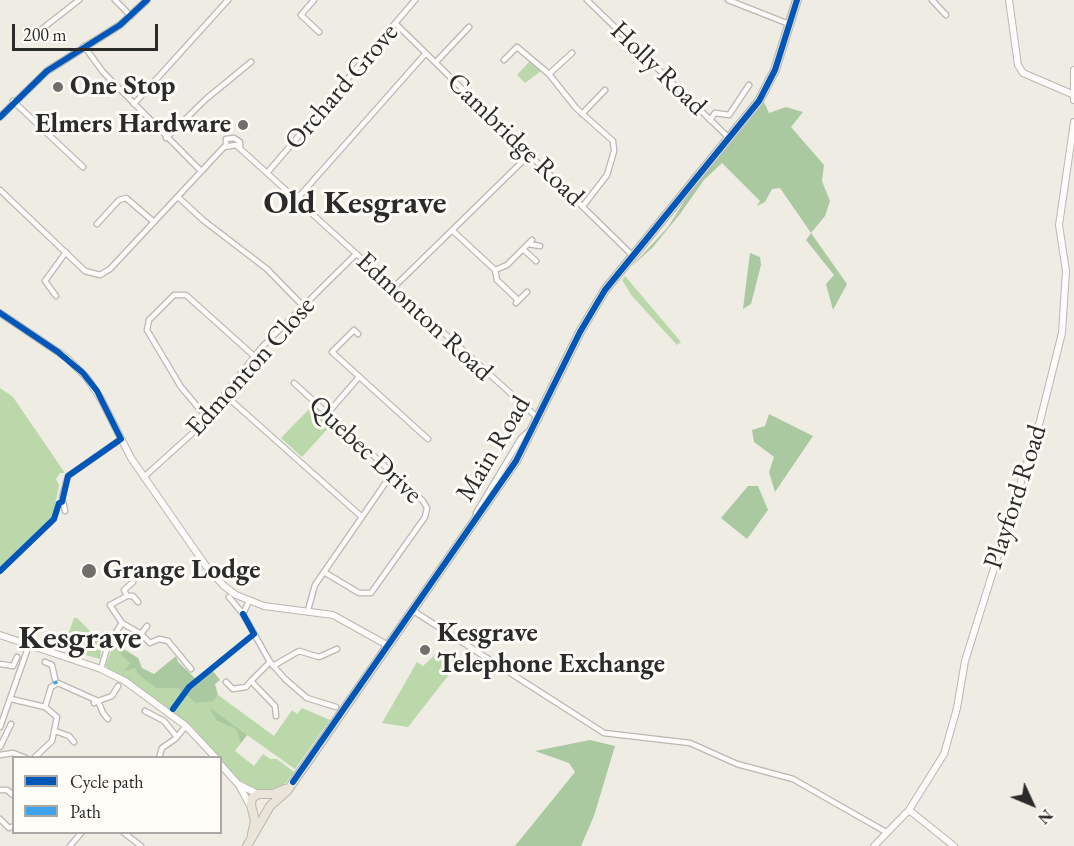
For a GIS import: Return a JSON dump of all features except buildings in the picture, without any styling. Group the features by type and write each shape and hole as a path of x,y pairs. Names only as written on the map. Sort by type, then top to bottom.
{"main road":[{"name":"Main Road","path":"246,846 268,808 293,782 474,523 537,423 592,310 605,290 766,89 797,0"},
{"path":"260,794 270,800 268,808 260,814 252,808 252,798 260,794 281,791 293,782"},
{"name":"Main Road","path":"246,846 255,826 252,808"}],"street":[{"path":"33,36 79,0"},
{"path":"115,0 131,16"},
{"path":"0,117 13,101 47,71 131,16 147,0"},
{"path":"134,104 228,0"},
{"path":"314,0 301,15 319,32"},
{"name":"Orchard Grove","path":"267,173 415,0"},
{"name":"Holly Road","path":"587,0 729,138"},
{"path":"728,0 789,24"},
{"path":"932,0 946,15"},
{"path":"1009,0 1018,65 1023,73 1073,97 1074,70"},
{"name":"Cambridge Road","path":"396,24 633,256"},
{"path":"436,62 469,27"},
{"path":"0,190 91,274 100,275 110,269 178,197 200,170 103,72 84,46"},
{"path":"504,60 517,47 549,74 582,114 608,134 615,147 605,178 583,206"},
{"path":"296,200 426,53"},
{"path":"549,74 572,53"},
{"path":"166,138 206,99 251,62"},
{"path":"710,120 715,113 729,115 749,85"},
{"path":"582,114 605,90"},
{"path":"13,101 83,167"},
{"name":"Playford Road","path":"874,846 909,810 944,754 957,708 965,661 1040,421 1059,344 1066,271 1059,225 1074,122"},
{"name":"Edmonton Road","path":"200,170 227,145 240,148 537,423"},
{"path":"393,288 530,154"},
{"path":"178,197 203,220 267,269 303,306"},
{"path":"97,224 120,199 126,198 154,222"},
{"path":"452,230 495,270 497,280 517,302 527,292"},
{"path":"495,270 507,266 530,242 540,246"},
{"path":"523,249 536,261"},
{"path":"56,296 45,281 66,252"},
{"name":"Edmonton Close","path":"144,477 207,418 254,356 356,254"},
{"path":"207,418 189,400 147,330 148,320 174,295 186,295 254,356"},
{"path":"0,313 58,352 83,373 101,399 144,477 215,577 228,590 249,601 268,607 308,610 342,618 387,645"},
{"path":"358,334 354,330 333,352 428,439"},
{"path":"327,414 359,377"},
{"name":"Quebec Drive","path":"294,384 393,472 425,503 427,511 376,589 368,594 360,593 324,572"},
{"path":"225,395 362,517"},
{"path":"65,511 62,497 68,476 121,439"},
{"path":"308,610 314,588 393,472"},
{"path":"127,596 124,590 133,582"},
{"path":"110,605 127,596 133,596 138,602"},
{"path":"229,597 243,614 272,664 304,696 336,707"},
{"path":"106,598 122,623 141,633 150,643 159,639 168,641 191,669"},
{"path":"243,614 249,601"},
{"path":"412,610 604,733 690,743 737,764 793,779 886,832"},
{"path":"101,669 108,645 122,623"},
{"path":"141,633 147,626"},
{"path":"0,635 101,669 125,681 186,726 214,756"},
{"path":"0,727 30,645"},
{"path":"226,682 233,689 246,687 272,664 299,651 320,657 337,649"},
{"path":"0,664 13,666 17,657"},
{"path":"45,662 52,665 56,684"},
{"path":"251,681 275,706 276,716"},
{"path":"45,707 51,687 64,683 96,702 108,719"},
{"path":"96,702 112,696 118,686"},
{"path":"11,699 45,707 56,715 55,731 50,744 36,756"},
{"path":"145,711 164,721 177,737"},
{"path":"10,724 0,752 21,756"},
{"path":"160,756 162,748 177,737 186,726"},
{"path":"55,731 69,736 74,742"},
{"path":"222,766 238,784 252,808"},
{"path":"238,784 260,794"},
{"path":"909,810 954,846"},
{"path":"0,819 9,828 12,827"},
{"path":"70,846 80,834"},
{"path":"126,834 141,846"}],"green space":[{"path":"530,61 541,71 525,83 517,75"},
{"path":"764,102 769,113 786,107 803,112 791,127 824,165 822,181 830,201 825,216 811,233 780,188 772,189 765,202 757,206 760,201 722,163 704,180 653,247 631,267 668,227 690,192"},
{"path":"811,233 847,284 833,310 826,284 834,275 806,240"},
{"path":"750,253 760,257 761,265 751,304 743,309"},
{"path":"625,276 681,342 677,345 632,296 622,280"},
{"path":"0,388 13,397 65,473 60,473 56,479 59,485 53,516 0,567"},
{"path":"313,405 332,424 302,457 281,438"},
{"path":"769,414 813,436 775,492 769,472 774,457 754,442 752,430 765,426"},
{"path":"748,486 758,486 768,510 747,539 721,518"},
{"path":"74,618 77,618 98,639 102,646 100,659 63,649"},
{"path":"114,643 147,677 169,678 213,701 218,695 274,736 292,710 297,714 302,708 330,720 295,769 247,735 235,751 254,766 263,754 270,759 277,759 294,772 283,786 271,791 258,791 238,779 222,761 222,756 218,756 193,727 135,684 108,669 106,665"},
{"path":"119,646 138,658 142,668 154,674 176,656 178,662 198,681 212,670 220,680 215,684 218,695 213,701 196,703 178,688 156,688 137,673 136,668 125,671 130,663 115,648"},
{"path":"440,650 458,663 408,727 382,723 417,662 423,666"},
{"path":"210,708 247,735 241,743 236,729 216,720"},
{"path":"590,740 615,746 594,816 581,846 515,846 575,772 569,763 535,751"}],"cycle path":[{"path":"0,117 47,71 120,25 147,0"},
{"path":"293,782 516,461 580,332 605,290 759,101 775,70 797,0"},
{"path":"0,313 58,352 83,373 97,391 121,439 68,476 62,502 59,503 54,519 0,571"},
{"path":"173,709 189,687 254,634 243,614"}],"place":[{"name":"One Stop","path":"58,87"},
{"name":"Elmers Hardware","path":"243,125"},
{"name":"Grange Lodge","path":"89,571"},
{"name":"Kesgrave Telephone Exchange","path":"425,650"}],"district":[{"name":"Old Kesgrave","path":"355,204"},
{"name":"Kesgrave","path":"80,639"}]}
